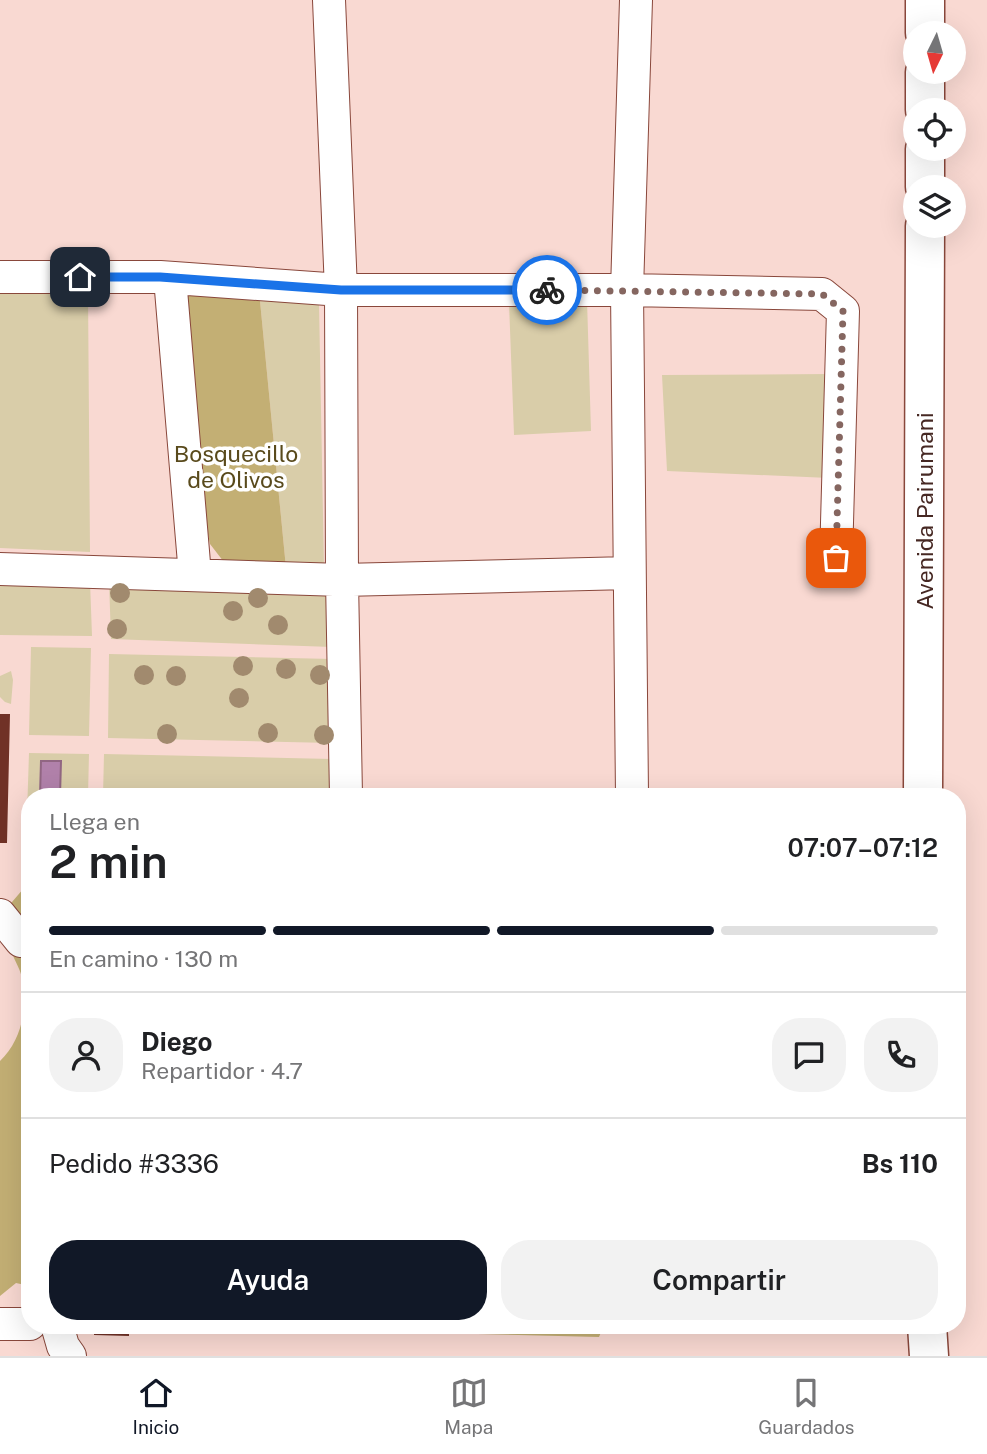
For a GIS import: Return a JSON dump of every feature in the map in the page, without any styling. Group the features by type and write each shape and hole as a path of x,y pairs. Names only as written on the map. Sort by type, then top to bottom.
{"main road":[{"path":"925,0 925,21"},
{"name":"Avenida Pairumani","path":"923,788 925,238"},
{"path":"928,1334 929,1356"}],"lane":[{"path":"329,0 341,290 346,788"},
{"path":"632,788 627,290 636,0"},
{"path":"0,277 170,278 341,290 627,290 822,294 843,311 836,558"},
{"path":"170,278 195,575"},
{"path":"0,569 342,580 629,573"},
{"path":"0,915 21,940"},
{"path":"0,1324 21,1324"},
{"path":"60,1334 70,1356"}],"shaded area":[{"path":"88,292 90,552 0,548 0,294"},
{"path":"587,300 591,431 514,435 509,303"},
{"path":"260,301 319,303 324,568 286,568"},
{"path":"830,374 829,478 667,471 662,375"},
{"path":"0,581 90,581 92,636 0,635"},
{"path":"109,581 332,588 332,647 111,639"},
{"path":"31,647 91,648 89,736 29,735"},
{"path":"109,654 333,659 331,743 108,738"},
{"path":"11,671 11,704 0,697 0,676"},
{"path":"29,753 89,754 88,788 60,788 61,762 41,762 40,788 28,788"},
{"path":"104,754 332,759 331,788 103,788"},
{"path":"41,761 61,761 60,788 40,788"}],"green space":[{"name":"Bosquecillo de Olivos","path":"183,294 260,301 286,568 227,566 210,544 195,469"},
{"path":"21,892 21,976 10,948 0,916"},
{"path":"21,1026 21,1284 16,1283 0,1296 0,1061 8,1053"},
{"path":"475,1334 600,1334 599,1337"}],"building":[{"path":"0,714 10,714 7,843 0,843"},
{"path":"129,1334 129,1336 94,1335"}],"way so far":[{"path":"547,290 822,294 843,311 836,558"}],"route":[{"path":"80,277 160,277 341,290 547,290"}]}
